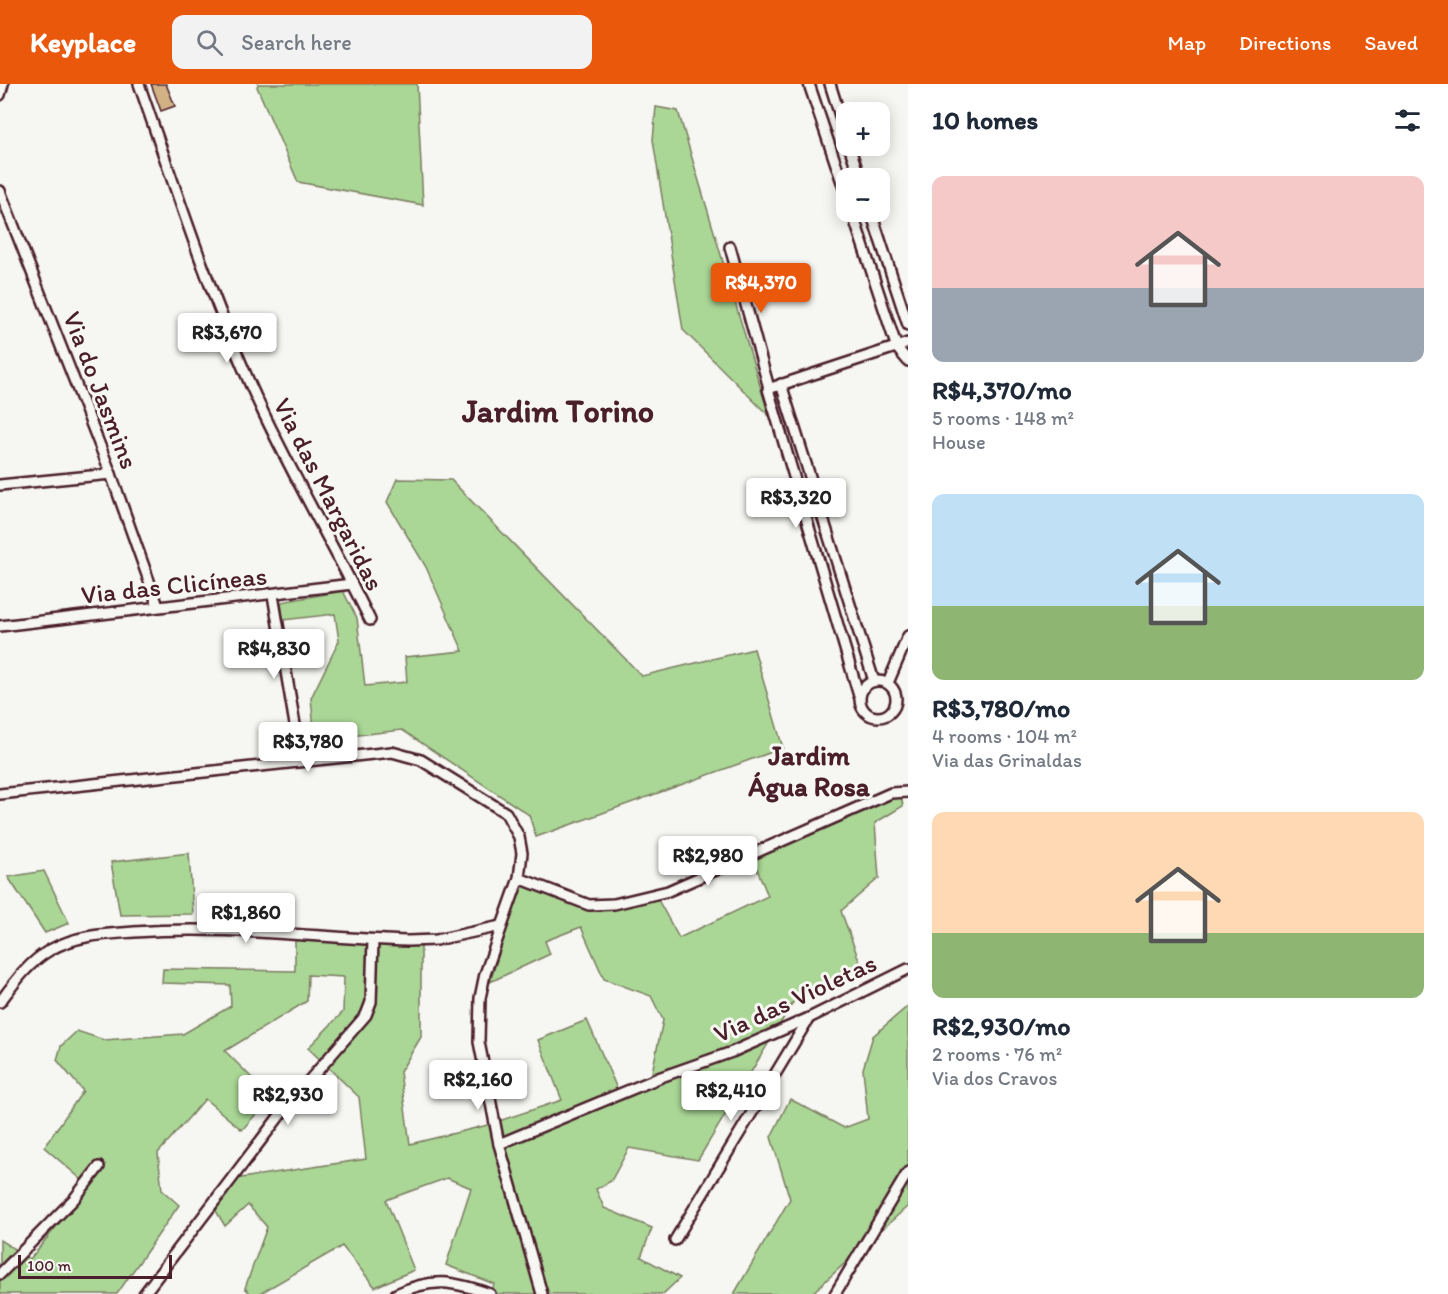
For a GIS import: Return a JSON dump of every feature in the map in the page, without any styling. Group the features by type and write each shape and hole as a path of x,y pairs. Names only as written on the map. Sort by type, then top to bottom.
{"street":[{"path":"0,95 3,84"},
{"name":"Via das Margaridas","path":"139,84 212,291 249,383 287,463 370,620"},
{"path":"809,84 837,168"},
{"path":"830,84 836,103"},
{"name":"Via do Jasmins","path":"0,190 111,474 158,606"},
{"path":"855,222 897,348 908,361"},
{"path":"874,222 908,325"},
{"path":"730,247 769,388 860,696 866,713 871,716 884,716 896,703 895,691 888,683 874,681 864,687 860,696"},
{"path":"769,388 908,343"},
{"path":"781,384 874,681"},
{"path":"0,485 111,474"},
{"name":"Via das Clicíneas","path":"0,626 352,584"},
{"path":"273,595 301,760"},
{"path":"888,683 908,636"},
{"path":"0,794 392,752 422,760 506,813 519,837 522,853 519,878 485,974 478,1020 481,1063 499,1144 542,1294"},
{"path":"519,878 589,905 614,904 668,891 891,794 908,792"},
{"path":"0,1002 33,962 50,950 74,939 101,934 227,929 373,940 436,940 501,926"},
{"path":"144,1294 287,1106 366,1015 371,1002 373,940"},
{"name":"Via das Violetas","path":"499,1144 661,1077 732,1052 809,1018 908,969"},
{"path":"675,1240 809,1018"},
{"path":"0,1274 74,1199 99,1167"},
{"path":"835,1294 908,1172"},
{"path":"396,1294 434,1281 450,1282 490,1294"}],"green space":[{"path":"258,84 417,84 423,205 298,182 257,87"},
{"path":"656,107 678,111 769,416 683,330 653,140"},
{"path":"397,479 451,480 642,676 754,649 783,748 536,837 529,815 402,730 315,740 311,698 339,641 335,614 283,620 281,602 343,591 357,618 365,686 407,682 405,657 463,651 426,567 387,502"},
{"path":"900,791 903,806 875,823 879,878 841,911 863,971 795,999 698,1160 629,1148 611,1181 596,1189 604,1208 652,1228 641,1257 680,1278 663,1294 491,1294 494,1284 446,1265 471,1188 447,1178 386,1200 414,1270 375,1287 342,1246 259,1294 251,1294 245,1288 267,1227 248,1205 225,1226 216,1211 228,1180 366,1159 359,1097 308,1048 343,1012 344,977 308,975 307,1001 225,1051 271,1097 242,1130 205,1099 158,1153 162,1190 179,1205 117,1294 0,1294 0,1240 30,1259 89,1186 44,1147 83,1091 57,1060 61,1046 77,1031 104,1040 183,1034 231,1006 230,985 162,983 163,969 295,971 295,939 421,943 421,1037 400,1072 410,1144 484,1126 562,1100 538,1040 587,1020 622,1100 649,1087 663,1020 651,996 604,979 581,927 545,941 550,954 490,982 521,885 588,910 657,898 679,938 768,896 752,857"},
{"path":"189,853 193,914 120,915 111,862"},
{"path":"44,871 69,923 45,933 8,877"},
{"path":"908,1006 908,1206 811,1294 734,1294 790,1199 771,1137 790,1099 844,1128 868,1119 863,1069 873,1036"}],"building":[{"path":"151,84 166,84 175,106 161,111"}],"district":[{"name":"Jardim Torino","path":"558,411"},
{"name":"Jardim Água Rosa","path":"809,772"}]}
